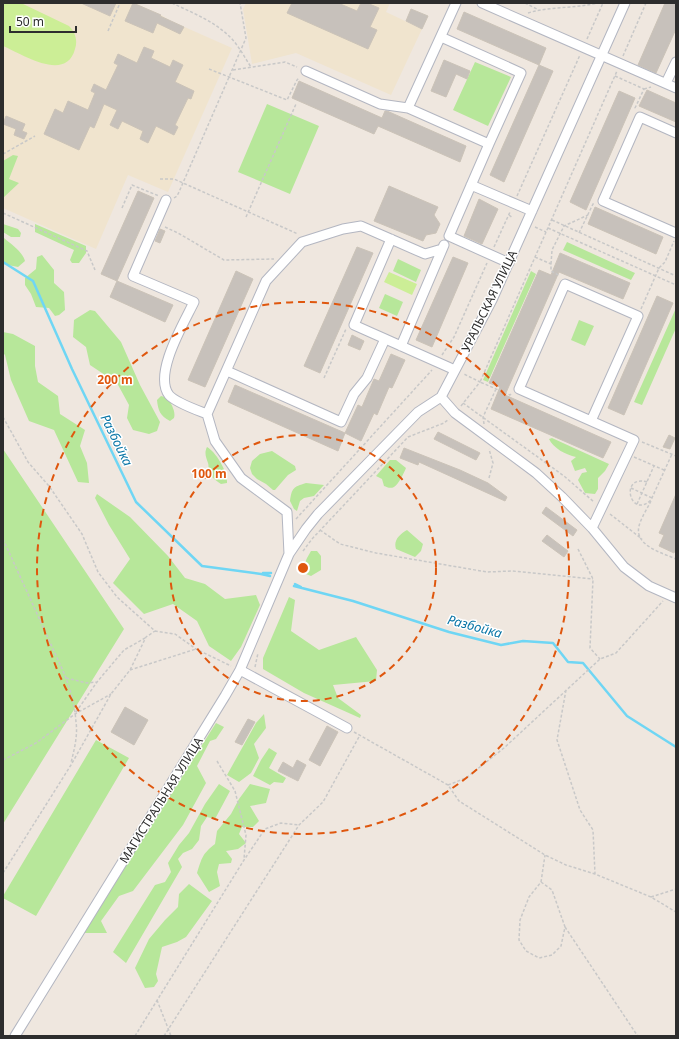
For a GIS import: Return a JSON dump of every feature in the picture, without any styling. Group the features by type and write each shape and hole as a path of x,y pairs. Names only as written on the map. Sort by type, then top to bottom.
{"street":[{"path":"408,108 456,3"},
{"path":"482,3 676,88"},
{"name":"УРАЛЬСКАЯ УЛИЦА","path":"289,554 318,514 418,412 440,396 492,300 625,3"},
{"path":"401,346 442,249 521,72 441,37"},
{"path":"666,83 676,62"},
{"path":"306,71 380,104 408,108 489,144"},
{"path":"676,133 640,117 603,201 676,233"},
{"path":"471,185 532,211"},
{"path":"166,200 133,276 194,302 166,361 164,374 165,385 169,394 175,400 208,414"},
{"path":"289,554 287,512 241,478 215,441 208,414 266,280 302,242 343,229 361,226 425,254 442,249"},
{"path":"449,236 509,263"},
{"path":"391,239 354,325 455,370"},
{"path":"591,421 638,316 565,284 519,389 591,421 634,440 592,528"},
{"path":"227,371 341,422 354,394 367,378 385,339"},
{"path":"440,396 455,413 536,473 562,496 592,528 624,567 649,586 672,596"},
{"name":"МАГИСТРАЛЬНАЯ УЛИЦА","path":"15,1036 240,670 289,554"},
{"path":"240,670 347,728"}],"path":[{"path":"108,31 120,3"},
{"path":"172,3 215,24 231,38 241,50 251,67"},
{"path":"177,196 246,38 240,3"},
{"path":"525,3 538,10"},
{"path":"514,17 538,10 585,6 597,3"},
{"path":"288,528 429,374 454,337 603,3"},
{"path":"646,3 480,382 463,403 564,476 579,490 642,539 650,547 676,559"},
{"path":"209,69 287,100 297,80 306,71 285,62 232,70"},
{"path":"615,76 644,89 635,108 640,117"},
{"path":"246,217 296,104"},
{"path":"3,154 36,136"},
{"path":"160,179 174,179 301,235"},
{"path":"122,208 132,185 166,200"},
{"path":"580,233 593,204 603,201"},
{"path":"3,214 87,251 95,270"},
{"path":"565,284 560,275 551,271 552,250 564,226 588,214"},
{"path":"509,215 513,218"},
{"path":"552,220 676,276"},
{"path":"156,223 178,233 224,260 286,259"},
{"path":"533,226 546,232"},
{"path":"548,228 676,285"},
{"path":"638,316 655,276 659,268 665,262 676,237"},
{"path":"535,257 551,264"},
{"path":"455,370 510,394 519,389"},
{"path":"324,378 326,374"},
{"path":"483,417 496,389"},
{"path":"3,417 28,462 49,486 82,534 98,572 117,597 155,631 175,634 196,649 223,664 240,670"},
{"path":"300,554 320,530 408,436 444,423"},
{"path":"634,440 649,444 676,456"},
{"path":"627,454 665,471"},
{"path":"642,539 638,531 639,526 672,454"},
{"path":"637,504 654,466"},
{"path":"647,482 637,482 631,488 631,499 637,504 645,504 652,499"},
{"path":"631,488 652,499"},
{"path":"320,530 340,544 376,553 487,572 512,571 592,579"},
{"path":"3,539 66,678 75,714 76,733 71,765"},
{"path":"578,549 592,579 590,648 600,659"},
{"path":"448,785 466,778 504,748 600,659 616,653 672,596"},
{"path":"75,714 97,682 124,650 155,631"},
{"path":"3,873 71,765 111,694 130,670 146,637"},
{"path":"130,670 196,649"},
{"path":"66,678 87,683 97,682"},
{"path":"566,690 557,740 580,810 593,830 595,874"},
{"path":"3,760 36,743 75,714 111,694"},
{"path":"347,728 448,785 459,801 545,855 566,865 595,874 651,897 676,912"},
{"path":"164,1036 299,825 323,802 360,735"},
{"path":"217,761 235,791 246,835 244,860"},
{"path":"135,1036 244,860 265,829 281,823 299,825"},
{"path":"545,855 541,882 529,897 520,920 519,940 526,951 539,958 552,955 562,946 566,927"},
{"path":"541,882 552,890 566,927 638,1036"},
{"path":"651,897 676,889"},
{"path":"157,1000 171,1036"}],"shaded area":[{"path":"3,3 81,3 110,16 116,3 135,3 232,48 168,192 128,175 96,249 3,208"},
{"path":"246,3 390,3 386,12 422,29 391,95 296,53 252,64 243,9"}],"green space":[{"path":"3,3 21,3 69,26 76,39 75,49 70,59 63,64 53,65 32,59 3,46"},
{"path":"475,62 511,77 488,126 453,110"},
{"path":"267,104 319,126 290,194 238,172"},
{"path":"13,155 18,156 9,179 19,183 3,198 3,161"},
{"path":"3,224 18,229 21,233 20,237 11,237 3,232"},
{"path":"35,224 86,246 86,253 79,263 72,263 70,260 74,250 35,232"},
{"path":"4,238 24,257 25,261 18,267 3,264"},
{"path":"567,242 635,273 631,280 563,250"},
{"path":"42,255 54,270 54,283 64,292 65,310 59,315 55,316 49,308 36,307 31,294 25,285 25,278 36,269 37,257"},
{"path":"398,259 421,270 416,282 393,271"},
{"path":"531,271 536,274 488,382 483,380"},
{"path":"389,272 417,284 412,295 384,282"},
{"path":"385,294 403,302 397,316 379,308"},
{"path":"676,308 676,328 642,405 634,402"},
{"path":"90,310 95,311 121,342 140,385 160,422 157,431 149,434 133,430 127,418 129,405 117,383 90,365 86,347 73,337 74,320"},
{"path":"579,320 594,326 585,346 571,340"},
{"path":"3,332 13,334 35,346 35,366 38,382 58,396 60,414 85,430 80,446 87,463 89,483 78,482 54,430 29,421 11,380 5,355 3,353"},
{"path":"161,396 168,398 173,408 174,418 170,421 162,415 159,410 157,400"},
{"path":"552,438 609,464 598,478 598,489 595,494 585,493 578,480 582,473 587,472 585,468 575,471 571,461 576,457 568,455 557,448 549,439"},
{"path":"207,447 214,453 221,463 226,473 227,483 221,484 210,474 206,455"},
{"path":"3,449 124,629 3,824"},
{"path":"272,451 295,466 296,470 288,475 275,490 257,479 252,474 250,468 252,461 260,454"},
{"path":"390,460 396,460 406,468 397,484 394,487 389,488 384,486 382,479 376,476"},
{"path":"306,483 324,485 314,496 304,498 300,501 297,511 294,509 290,501 292,493 296,487"},
{"path":"97,494 130,517 168,556 185,578 205,584 225,599 256,595 260,605 241,647 231,661 209,646 197,621 173,604 144,614 113,583 130,559 109,525 95,498"},
{"path":"407,530 423,544 421,551 415,557 396,549 395,546 396,540"},
{"path":"311,551 317,551 321,556 321,570 311,576 301,572"},
{"path":"289,597 295,600 291,631 319,650 356,637 377,670 376,681 333,685 338,698 361,715 360,718 304,693 263,669 263,658"},
{"path":"264,714 266,728 254,744 259,758 251,773 239,782 227,775 256,723"},
{"path":"216,723 224,727 216,739 210,741 197,766 206,783 183,825 133,891 119,896 101,921 107,933 83,933"},
{"path":"96,740 129,758 36,916 3,898 3,896"},
{"path":"269,748 277,753 269,768 286,778 283,783 274,782 270,785 253,776"},
{"path":"219,784 230,791 215,819 207,817 201,826 199,840 192,849 183,853 178,859 182,867 126,963 113,952 155,885 165,882 171,872 168,863 179,845 189,833 205,804"},
{"path":"250,784 270,789 266,803 250,806 259,821 253,827 242,827 239,834 246,843 238,849 226,851 232,859 231,863 219,864 217,872 220,886 209,892 197,873 201,860 207,851 215,844 217,831 231,814 239,799"},
{"path":"189,884 212,901 186,937 162,947 156,974 158,981 154,987 145,988 135,968 149,939 178,907 179,894"}],"building":[{"path":"81,3 116,3 110,16"},
{"path":"133,3 184,27 180,34 157,23 153,33 125,21"},
{"path":"292,3 338,3 357,11 361,3 367,3 379,8 370,27 377,30 368,49 287,13"},
{"path":"665,3 676,3 676,29 656,73 638,65"},
{"path":"411,9 428,16 422,29 406,21"},
{"path":"464,12 546,48 539,65 457,29"},
{"path":"144,47 154,51 151,58 170,67 173,60 183,65 175,82 194,91 191,99 188,98 175,125 178,127 174,135 156,126 148,143 140,139 143,131 122,121 118,129 110,125 117,110 104,104 94,128 90,126 79,150 44,134 55,109 63,113 68,101 88,110 95,93 91,91 94,84 106,90 118,65 114,63 118,54 137,63"},
{"path":"444,60 470,71 467,79 456,74 446,97 431,91"},
{"path":"539,65 553,71 504,182 490,175"},
{"path":"299,81 382,118 385,111 387,111 466,146 460,162 378,126 374,134 292,98"},
{"path":"647,90 676,103 676,122 639,106"},
{"path":"619,91 635,98 586,210 570,202"},
{"path":"6,116 25,124 22,131 27,133 24,139 14,135 16,129 3,124"},
{"path":"389,186 438,207 434,215 440,224 436,233 426,235 423,241 374,221"},
{"path":"138,191 154,198 117,281 101,274"},
{"path":"479,199 498,209 482,244 464,236"},
{"path":"595,207 663,237 656,254 588,224"},
{"path":"160,229 165,231 160,243 155,241"},
{"path":"357,247 373,253 320,373 304,366"},
{"path":"560,253 630,283 623,299 559,272 505,395 611,442 603,458 491,409 500,387 489,383 539,270 551,275"},
{"path":"453,257 468,263 432,347 416,340"},
{"path":"236,271 253,279 205,387 188,380"},
{"path":"117,281 173,305 165,322 110,297"},
{"path":"657,296 673,303 624,415 608,408"},
{"path":"352,335 364,341 360,350 348,345"},
{"path":"391,354 405,360 392,388 389,387 377,415 374,413 361,441 345,433 358,405 362,407 374,379 379,381"},
{"path":"235,385 345,433 338,451 228,402"},
{"path":"438,432 480,453 476,460 434,439"},
{"path":"669,435 675,438 670,449 663,447"},
{"path":"404,448 460,470 488,483 507,497 505,501 419,462 418,465 400,458"},
{"path":"676,494 676,547 674,553 659,546 664,535 659,533"},
{"path":"546,507 577,530 573,536 542,513"},
{"path":"547,535 568,551 564,557 542,541"},
{"path":"125,707 148,720 134,745 111,732"},
{"path":"248,719 255,722 242,745 235,742"},
{"path":"327,726 338,732 320,766 309,760"},
{"path":"297,760 306,765 298,781 278,771 283,762 293,768"}],"waterway":[{"name":"Разбойка","path":"3,262 33,281 72,369 136,502 202,566 270,576"},
{"name":"Разбойка","path":"263,573 271,573"},
{"name":"Разбойка","path":"295,584 301,587"},
{"name":"Разбойка","path":"294,586 353,601 449,632 501,645 523,641 553,643 568,662 583,663 627,716 676,747"}]}
